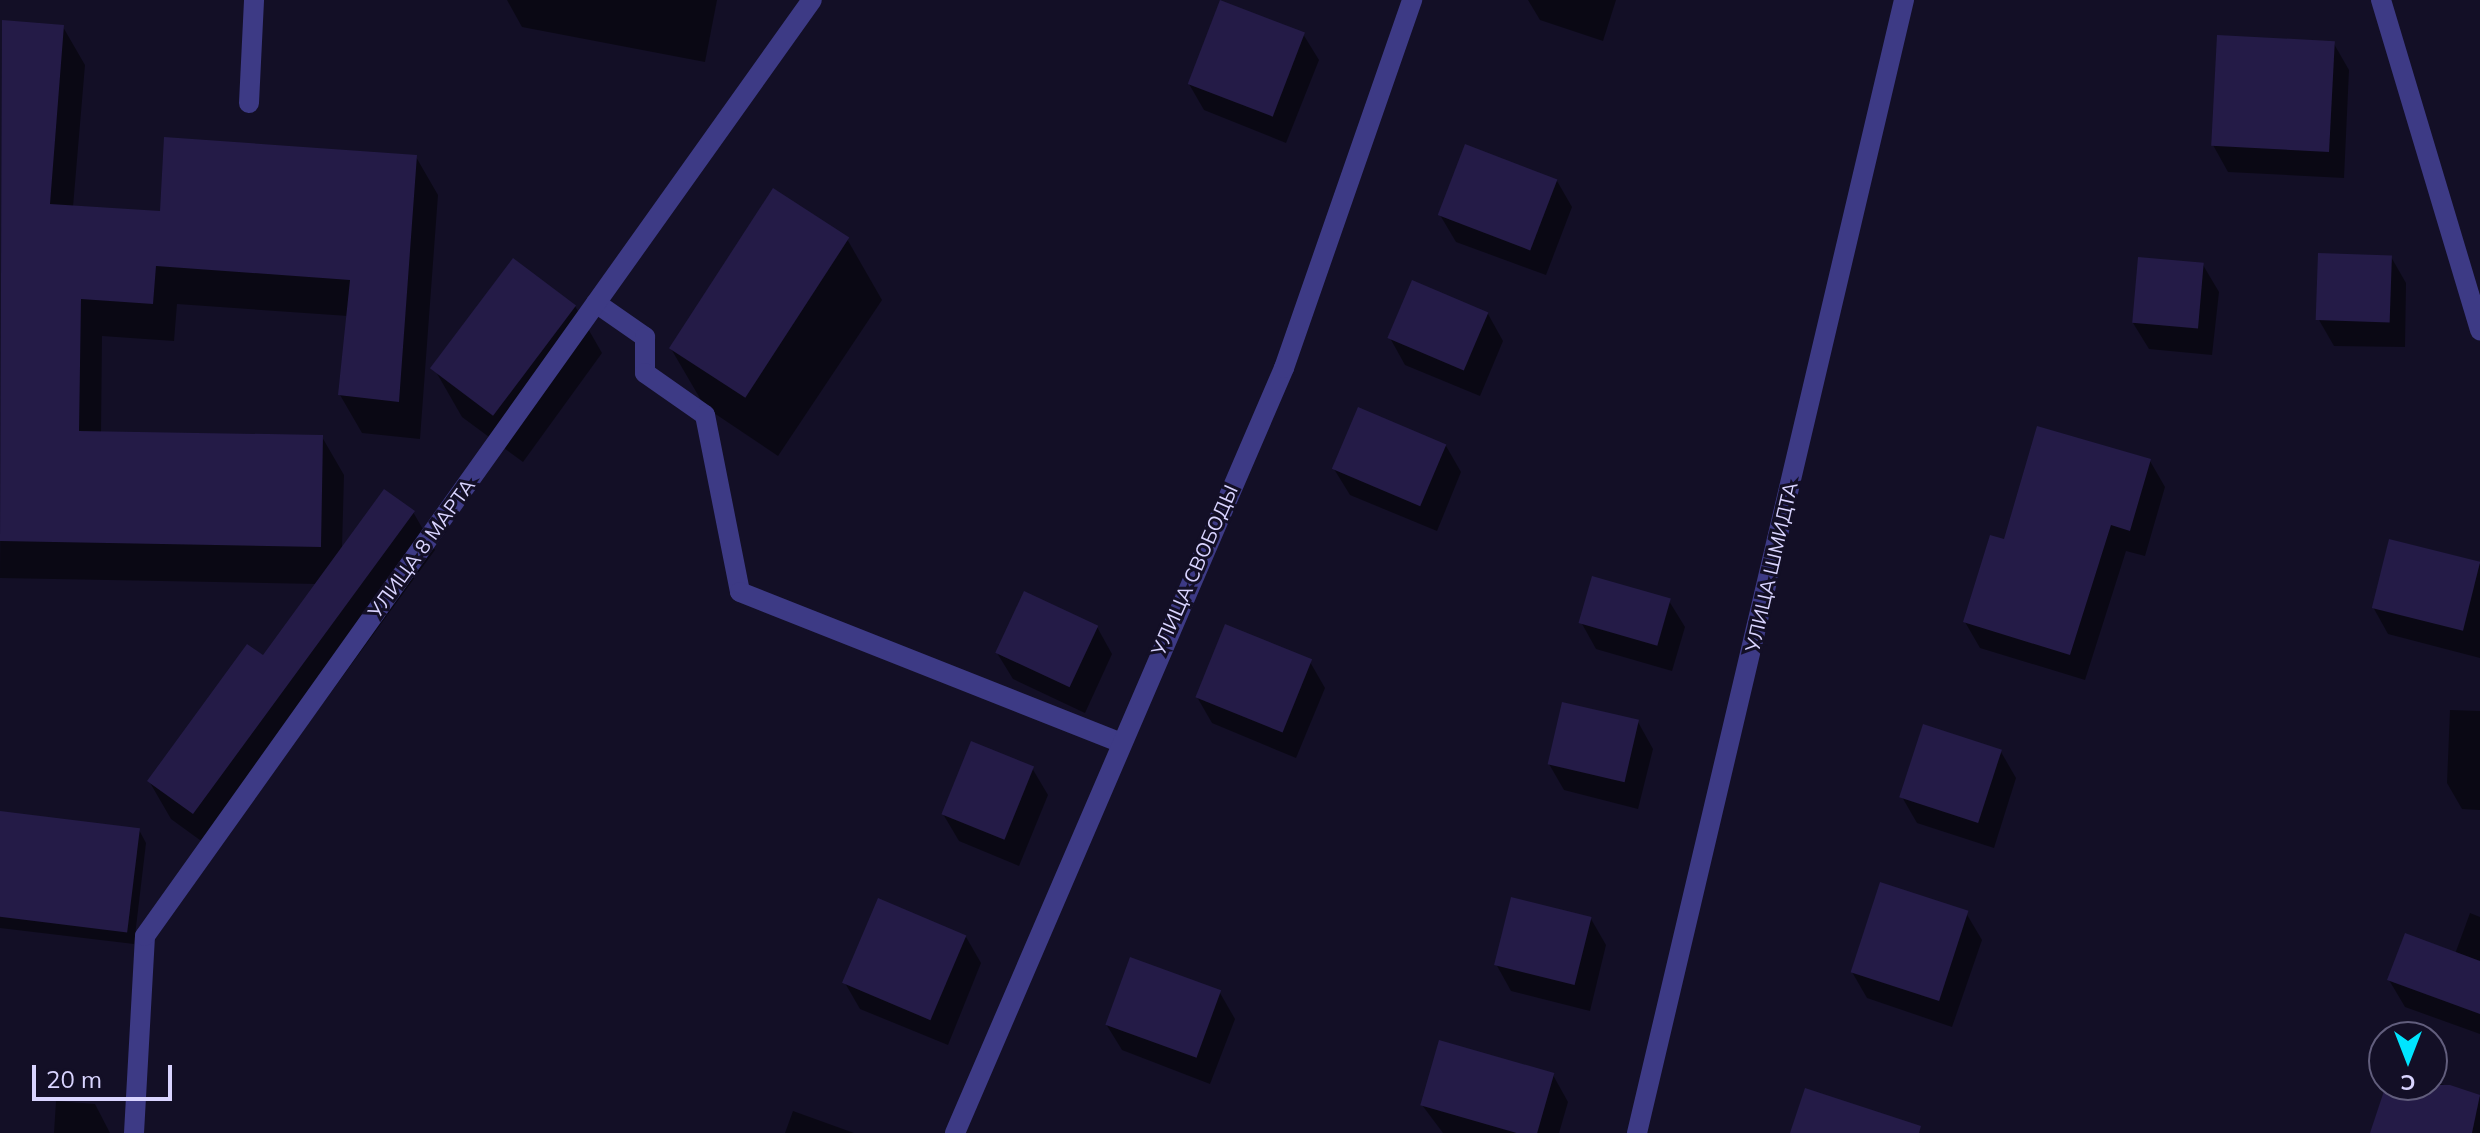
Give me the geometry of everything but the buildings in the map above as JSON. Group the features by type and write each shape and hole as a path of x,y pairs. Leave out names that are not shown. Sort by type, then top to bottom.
{"street":[{"path":"249,103 254,0"},
{"name":"УЛИЦА 8 МАРТА","path":"134,1133 145,936 812,0"},
{"name":"УЛИЦА СВОБОДЫ","path":"955,1133 1118,742 1284,368 1412,0"},
{"name":"УЛИЦА ШМИДТА","path":"1637,1133 1904,0"},
{"path":"2381,0 2480,330"},
{"path":"596,303 645,337 645,373 705,415 740,592 1118,742"}]}
